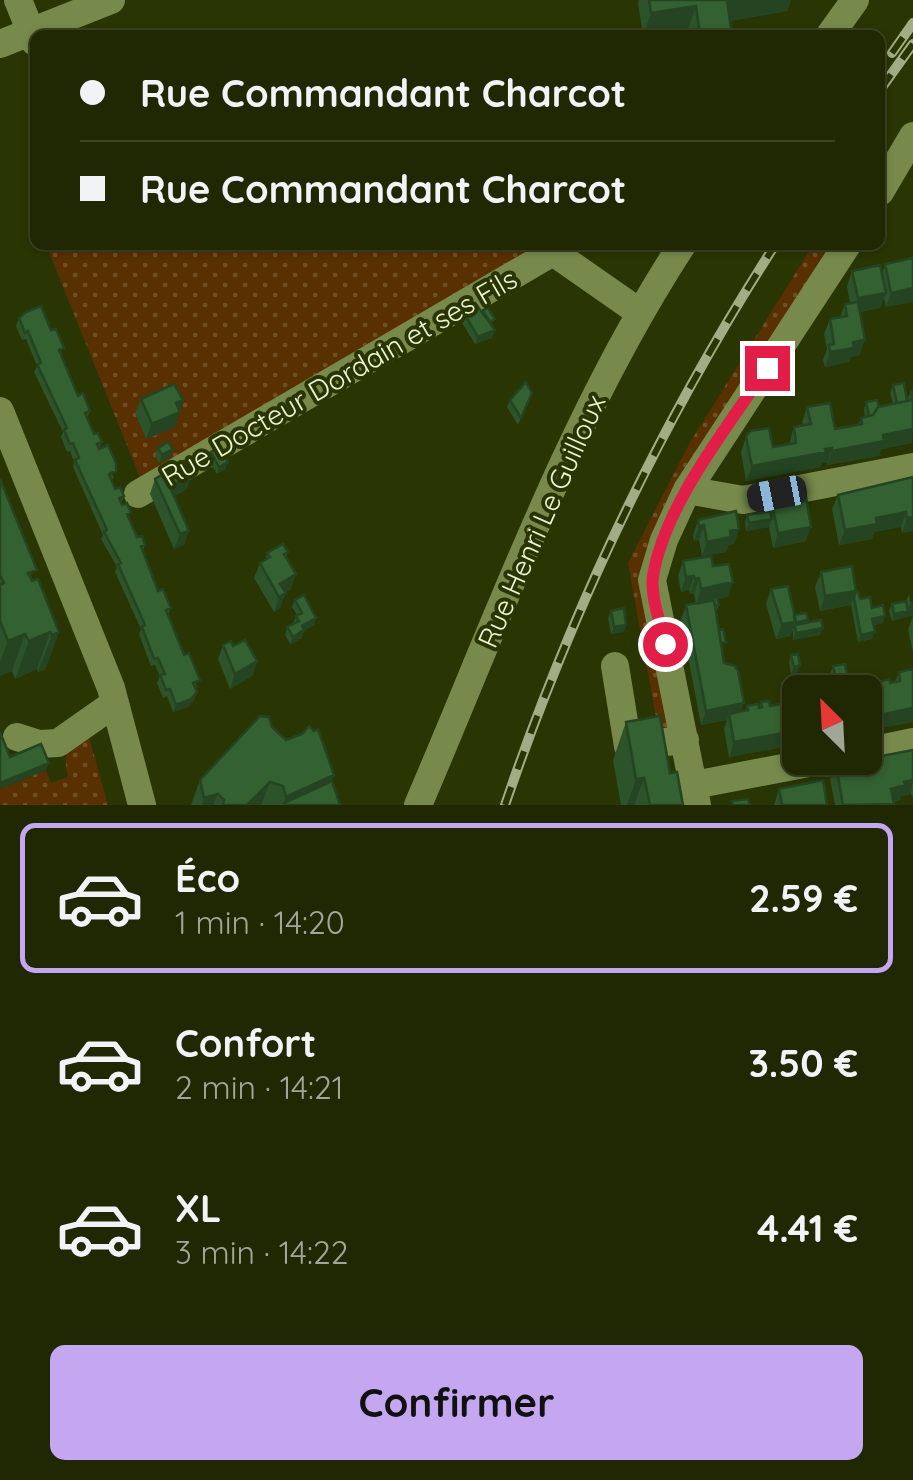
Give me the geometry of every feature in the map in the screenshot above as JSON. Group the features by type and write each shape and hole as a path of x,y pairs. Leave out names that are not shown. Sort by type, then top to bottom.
{"street":[{"path":"18,0 30,30"},
{"path":"46,30 111,0"},
{"path":"833,30 854,0"},
{"path":"0,44 30,37"},
{"path":"885,184 913,136"},
{"name":"Rue Henri Le Guilloux","path":"418,805 588,410 638,312 679,250"},
{"path":"782,772 696,795 652,580 664,540 687,490 843,250"},
{"name":"Rue Docteur Dordain et ses Fils","path":"138,494 553,252 638,312"},
{"path":"0,411 115,703 142,805"},
{"path":"687,490 743,500 913,467"},
{"path":"614,666 628,746 686,740"},
{"path":"16,736 39,744 58,743 115,703"},
{"path":"882,748 913,742"}],"shaded area":[{"path":"48,250 537,250 141,480"},
{"path":"810,250 830,250 647,550 671,737 660,739 628,563 689,444"},
{"path":"87,730 108,805 0,805 0,789 46,770 51,783 68,777 68,750"}],"building":[{"path":"649,0 736,0 727,1 731,30 699,30 696,6 651,13"},
{"path":"913,258 913,288 891,293 885,264"},
{"path":"880,265 886,293 858,298 852,271"},
{"path":"858,302 865,340 853,342 854,348 830,352 829,345 834,344 830,319 847,316 845,304"},
{"path":"475,303 495,330 478,337 462,310"},
{"path":"41,306 64,348 59,350 78,396 83,393 90,411 85,413 102,442 97,444 99,449 108,445 116,463 116,471 109,474 115,489 120,487 124,496 119,498 122,505 127,503 131,513 127,514 137,537 142,536 145,545 141,546 158,591 163,589 171,608 166,610 184,655 189,653 200,680 193,683 197,692 191,699 176,705 170,689 166,690 160,675 165,674 158,658 154,659 142,627 145,625 118,564 121,563 104,532 107,530 75,460 79,458 37,364 41,363 28,331 25,333 19,318"},
{"path":"488,308 495,319 490,322 483,311"},
{"path":"526,382 532,393 521,418 510,400"},
{"path":"904,383 907,401 897,403 893,385"},
{"path":"174,384 183,400 176,403 180,412 152,424 141,399"},
{"path":"913,391 913,429 883,435 884,441 825,449 826,452 752,466 746,437 750,431 769,428 773,447 796,443 794,427 811,424 807,407 830,403 835,429 862,424 861,418 873,415 878,407 912,400"},
{"path":"877,400 879,406 869,416 866,402"},
{"path":"168,442 173,449 162,455 158,448"},
{"path":"219,447 228,462 219,467 211,452"},
{"path":"184,461 192,474 170,487 189,531 180,534 155,479"},
{"path":"913,477 913,517 907,518 906,512 876,518 877,524 845,530 838,495"},
{"path":"0,479 37,570 28,573 32,581 38,579 59,632 29,641 25,634 8,641 0,621 0,585 4,583 0,575"},
{"path":"806,497 811,527 778,533 772,504"},
{"path":"736,511 739,529 730,531 731,537 707,542 704,525 699,526 698,520"},
{"path":"770,511 772,519 749,523 747,515"},
{"path":"283,544 288,552 284,554 296,574 280,584 286,593 279,597 260,563 270,557 267,553"},
{"path":"711,556 713,566 729,564 733,582 701,589 699,578 686,577 683,561"},
{"path":"852,566 856,591 825,596 821,572"},
{"path":"788,586 796,622 782,624 771,589"},
{"path":"856,591 860,599 870,597 872,608 883,605 885,616 872,619 875,632 861,635"},
{"path":"304,595 316,618 293,637 287,627 299,621 296,616 302,613 295,600"},
{"path":"714,600 724,663 738,671 744,703 706,711 686,605"},
{"path":"906,601 908,611 894,614 892,604"},
{"path":"624,608 626,625 614,627 611,611"},
{"path":"806,613 808,620 795,623 794,615"},
{"path":"821,620 823,628 796,633 795,625"},
{"path":"245,640 257,661 235,674 223,645 231,641 233,646"},
{"path":"798,654 800,665 794,667 791,655"},
{"path":"845,664 847,675 835,675 833,666"},
{"path":"913,669 913,708 882,714 882,681 900,681 899,672"},
{"path":"769,701 770,706 782,704 782,733 734,742 729,714 748,710 747,706 762,707 761,702"},
{"path":"260,716 269,717 272,727 286,740 302,734 309,726 314,731 318,729 334,775 286,797 283,786 270,782 247,805 223,805 218,794 204,798 200,780"},
{"path":"660,716 670,773 677,772 683,805 650,805 644,778 636,779 626,722"},
{"path":"0,732 10,757 41,744 49,763 0,783"},
{"path":"913,750 913,780 891,789 894,804 843,805 838,775 882,775 882,756"},
{"path":"823,780 827,805 782,805 779,789"},
{"path":"332,781 340,805 284,803"},
{"path":"748,799 750,805 733,805 732,801"}],"railway":[{"path":"892,53 913,23"},
{"path":"885,83 913,44"},
{"path":"505,805 560,659 623,517 695,378 772,250"}],"route":[{"path":"665,644 652,580 664,540 687,490 767,368"}]}
